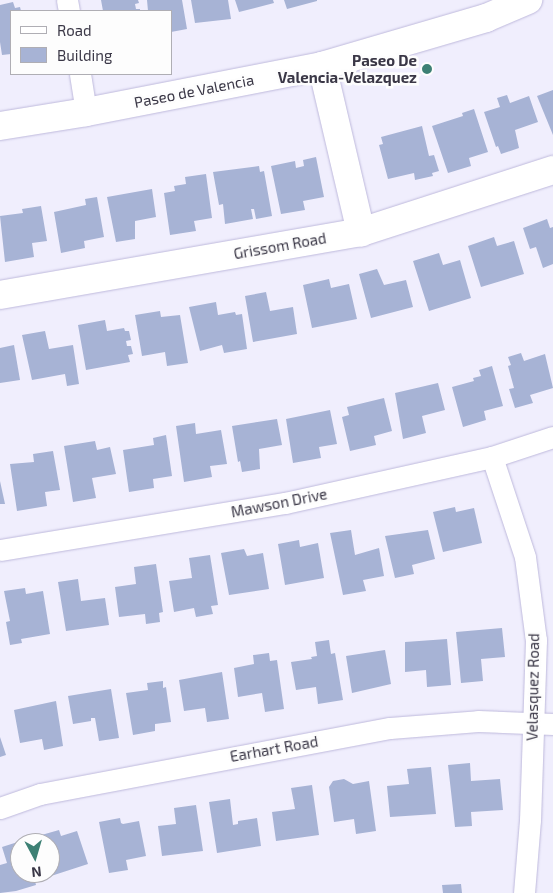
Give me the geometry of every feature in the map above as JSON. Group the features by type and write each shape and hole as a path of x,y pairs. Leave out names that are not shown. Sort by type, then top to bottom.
{"street":[{"name":"Paseo de Valencia","path":"0,126 86,112 322,66 486,18 528,0"},
{"path":"322,66 361,232"},
{"path":"80,75 86,112"},
{"name":"Grissom Road","path":"0,295 361,232 553,170"},
{"name":"Mawson Drive","path":"0,550 285,503 492,457 553,437"},
{"name":"Velasquez Road","path":"492,457 524,557 536,640 543,723 530,820 524,893"},
{"name":"Earhart Road","path":"0,808 50,792 390,728 478,721 543,723"}],"building":[{"path":"101,0 138,0 139,3 135,4 136,9 140,9 140,10 103,10"},
{"path":"147,0 182,0 187,29 172,32 172,10 148,10"},
{"path":"191,0 228,0 231,19 195,23"},
{"path":"235,0 273,0 274,3 239,12"},
{"path":"284,0 317,0 317,1 287,9"},
{"path":"13,2 15,8 20,7 21,10 10,10 10,54 2,55 0,5"},
{"path":"553,90 553,135 537,96"},
{"path":"507,95 510,103 529,96 538,122 515,130 519,148 501,154 498,146 496,147 484,112 500,107 497,98"},
{"path":"474,109 488,152 469,158 471,166 448,173 432,126 463,116 462,113"},
{"path":"422,126 429,156 434,155 439,171 432,173 433,176 415,180 414,173 388,179 379,145 383,144 381,137"},
{"path":"316,157 324,197 303,201 305,210 281,214 271,166 295,161 296,168 304,166 303,160"},
{"path":"259,166 260,172 264,171 272,216 256,219 254,209 251,209 253,219 225,224 223,204 219,205 213,172"},
{"path":"206,174 212,218 194,221 196,231 170,235 164,193 175,191 174,186 186,184 185,177"},
{"path":"152,189 156,217 135,221 135,239 116,242 107,197"},
{"path":"97,197 104,237 84,241 85,248 61,253 54,212 86,205 85,199"},
{"path":"41,206 47,241 32,243 34,257 5,262 0,216 23,213 22,209"},
{"path":"547,219 550,228 553,227 553,264 543,268 536,247 530,249 523,228"},
{"path":"494,237 497,246 514,241 524,274 481,287 468,246"},
{"path":"439,253 443,265 460,260 471,298 429,311 413,261"},
{"path":"377,269 384,285 406,280 413,307 371,318 359,274"},
{"path":"329,279 331,288 349,284 357,319 312,328 303,285"},
{"path":"266,292 270,311 293,307 297,334 253,342 245,296"},
{"path":"216,302 218,315 235,312 236,315 242,314 247,349 224,353 222,345 200,351 189,307"},
{"path":"160,311 161,317 180,315 188,363 167,366 165,352 142,356 135,315"},
{"path":"105,320 107,331 124,328 125,331 129,331 131,340 126,341 127,346 131,346 133,354 128,355 130,362 86,370 78,325"},
{"path":"45,331 49,349 73,345 79,384 67,386 65,374 32,380 22,335"},
{"path":"14,345 20,380 0,383 0,348"},
{"path":"521,353 524,361 545,354 553,388 530,395 533,403 515,408 509,389 514,388 508,366 511,365 508,357"},
{"path":"492,366 503,406 484,411 486,420 463,427 452,387 474,381 473,378 481,376 479,370"},
{"path":"438,383 445,410 422,416 426,433 403,439 395,393"},
{"path":"384,398 392,431 374,436 376,445 350,451 342,417 349,415 347,407"},
{"path":"330,410 337,444 319,447 321,458 293,463 286,419"},
{"path":"277,419 282,445 259,449 260,469 242,472 240,461 238,462 232,426"},
{"path":"195,423 196,434 221,430 227,464 210,466 212,477 184,482 176,426"},
{"path":"166,435 172,476 153,479 154,488 129,492 123,450 154,445 153,438"},
{"path":"95,441 97,450 110,447 116,474 92,478 96,498 73,502 64,446"},
{"path":"53,451 60,490 45,492 47,506 17,511 10,464 34,462 33,454"},
{"path":"0,481 5,504 0,504"},
{"path":"455,507 456,512 474,508 482,543 443,552 433,512"},
{"path":"351,530 355,555 379,548 384,576 363,580 366,591 343,595 330,533"},
{"path":"428,530 435,559 412,565 414,574 395,578 385,536"},
{"path":"299,540 300,547 318,543 324,578 285,585 278,544"},
{"path":"244,549 247,556 263,553 269,589 229,595 221,553"},
{"path":"210,555 218,605 211,606 213,614 196,617 194,608 174,612 169,581 192,578 189,558"},
{"path":"156,564 163,612 159,613 160,622 146,624 145,614 119,617 115,587 136,584 134,567"},
{"path":"78,579 81,601 105,598 109,625 66,631 58,582"},
{"path":"25,588 26,594 43,591 50,634 21,639 22,643 10,645 6,622 10,621 4,591"},
{"path":"502,628 505,657 481,659 483,681 461,683 456,632"},
{"path":"447,639 451,685 427,687 426,670 405,672 405,642"},
{"path":"329,640 331,654 335,653 343,700 318,704 316,687 296,690 291,662 312,659 311,657 317,656 315,642"},
{"path":"385,650 391,684 352,693 346,656"},
{"path":"269,653 270,661 277,660 284,709 265,712 262,693 238,697 234,668 254,664 253,655"},
{"path":"222,672 229,719 207,722 205,708 184,711 179,680"},
{"path":"163,681 163,688 166,687 171,722 155,724 155,731 133,735 126,693 148,690 147,683"},
{"path":"111,689 119,738 99,741 95,718 91,718 91,721 73,724 68,696"},
{"path":"56,701 63,746 44,750 42,739 20,743 14,710"},
{"path":"0,737 6,755 0,757"},
{"path":"470,763 471,781 500,779 503,810 471,812 472,826 455,827 448,765"},
{"path":"431,767 436,814 390,817 387,786 409,784 407,769"},
{"path":"344,779 353,784 369,781 376,831 356,834 354,819 334,822 329,787 333,781"},
{"path":"312,785 319,835 276,841 272,812 295,809 291,788"},
{"path":"230,799 233,825 238,824 238,821 257,818 261,846 217,853 209,802"},
{"path":"196,805 203,851 162,856 158,826 176,824 174,808"},
{"path":"120,818 123,824 139,821 146,856 126,860 128,870 109,873 99,822"},
{"path":"59,830 60,833 48,833"},
{"path":"77,831 88,864 60,873 60,833 61,836"},
{"path":"10,844 10,883 36,883 36,885 16,891 0,893 0,865 7,863 2,847"},
{"path":"461,884 462,893 443,893 442,885"}],"place":[{"name":"Paseo De Valencia-Velazquez","path":"427,69"}]}
